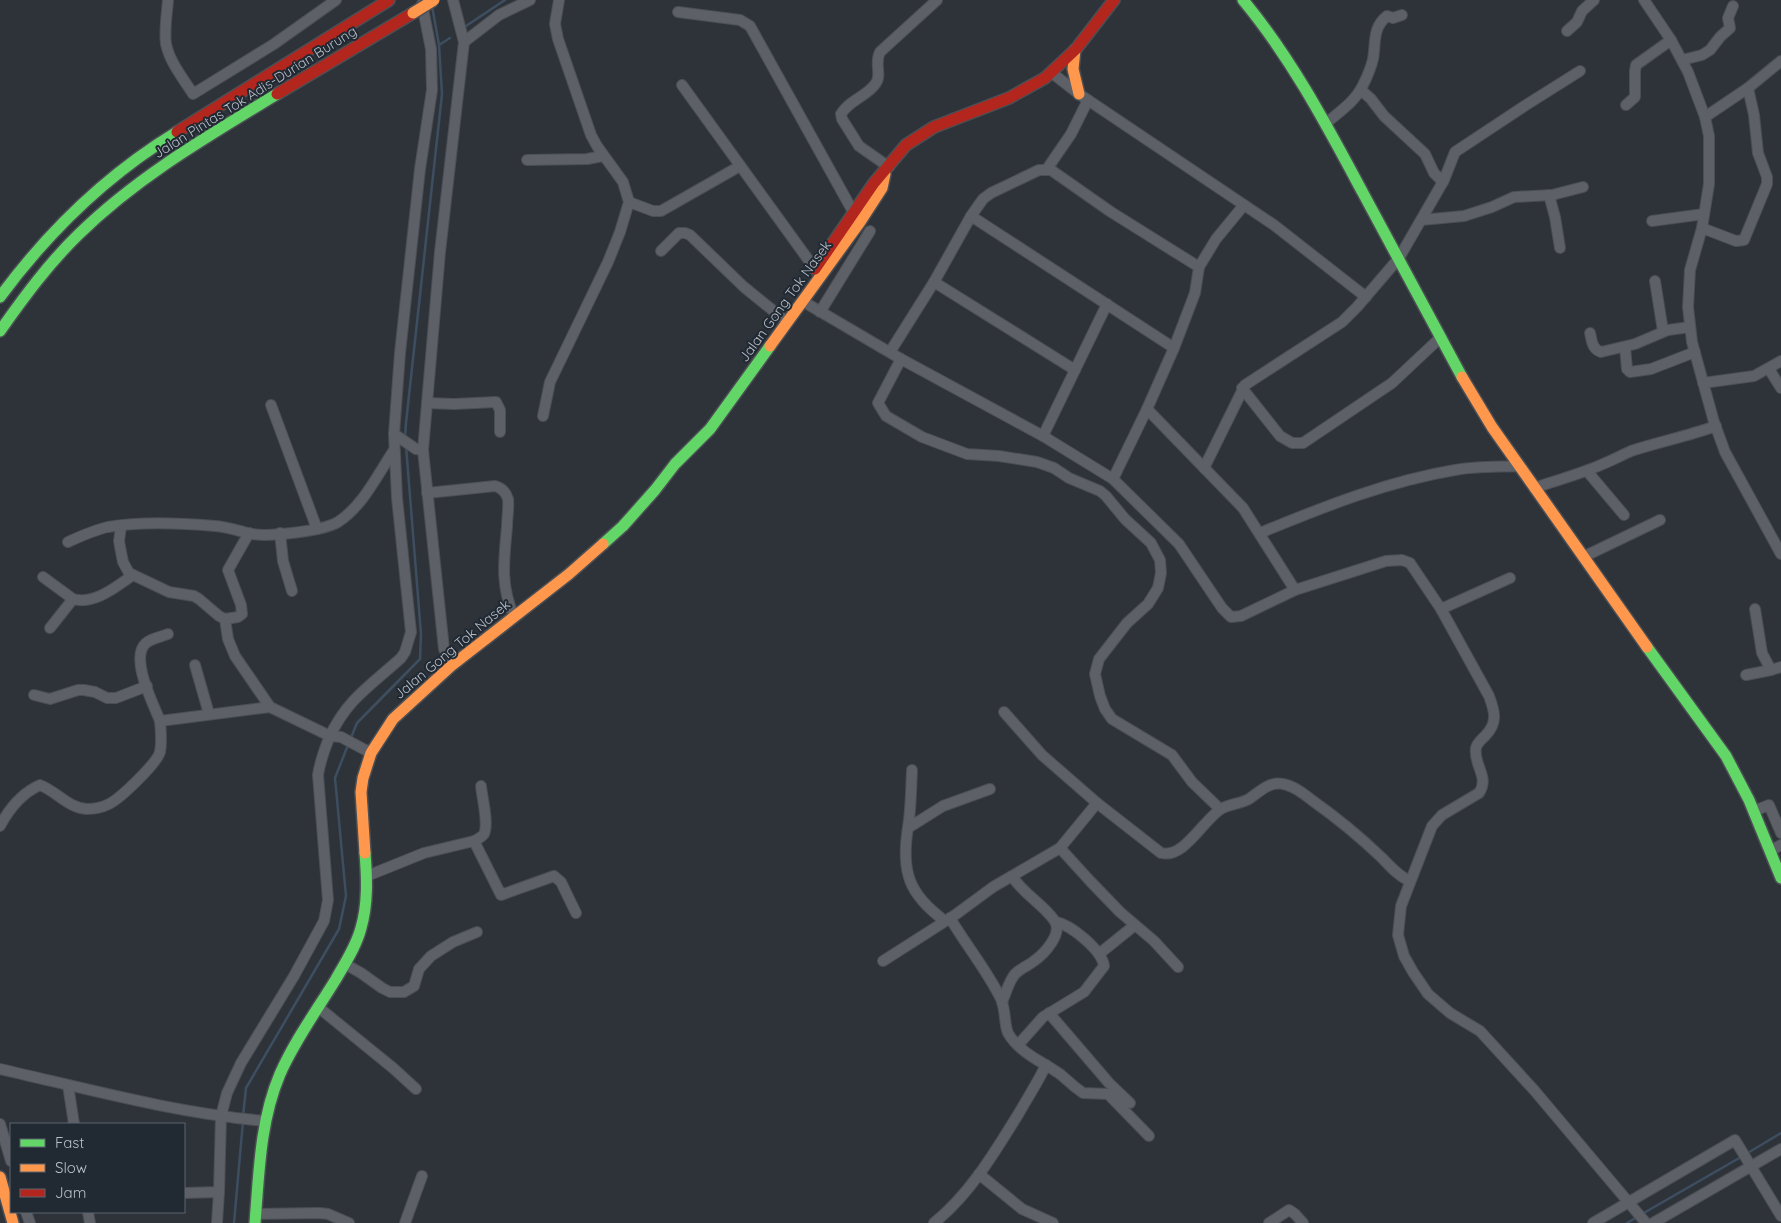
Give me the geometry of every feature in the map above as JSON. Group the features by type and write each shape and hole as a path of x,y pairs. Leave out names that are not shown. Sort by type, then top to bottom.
{"main road":[{"name":"Jalan Pintas Tok Adis-Durian Burung","path":"0,297 66,218 109,181 162,141 389,0"},
{"name":"Jalan Pintas Tok Adis-Durian Burung","path":"0,331 28,291 80,234 123,196 174,157 229,122 434,0"},
{"name":"Jalan Gong Tok Nasek","path":"699,438 705,424 788,307 816,269 882,188 887,170 904,148 918,136 1008,98 1036,84 1052,73 1074,50 1114,0"},
{"path":"1243,0 1279,45 1325,124 1478,405 1534,488 1726,756 1754,811 1781,878"},
{"path":"1074,50 1073,69 1084,97"},
{"name":"Jalan Gong Tok Nasek","path":"255,1219 265,1121 270,1100 281,1072 345,964 364,917 367,876 361,792 363,778 371,753 393,720 451,666 569,574 623,526 699,438 710,429 739,391 804,302 857,218"},
{"path":"788,307 804,302 803,287"},
{"path":"0,1176 10,1212"}],"street":[{"path":"168,0 166,38 168,51 172,62 193,94 274,44 336,0"},
{"path":"217,1223 227,1093 241,1063 294,976 324,921 326,913 328,900 318,775 320,762 336,737 337,722 362,691 401,658 405,652 411,632 394,450 397,437 400,352 420,169 432,90 431,49 421,0"},
{"path":"451,666 444,649 427,492 420,450 427,403 440,252 464,42 453,0"},
{"path":"464,42 499,15 530,0"},
{"path":"543,416 550,382 608,262 629,202 623,182 603,156 592,135 561,52 555,24 559,0"},
{"path":"887,170 859,146 842,119 841,114 848,105 876,84 878,75 877,63 880,52 938,0"},
{"path":"1566,31 1577,22 1581,4 1594,0"},
{"path":"1644,0 1682,60 1705,117 1709,136 1709,184 1702,228 1690,270 1688,307 1695,352 1725,452 1781,554"},
{"path":"1682,60 1702,55 1714,47 1720,36 1730,28 1728,18 1733,6"},
{"path":"678,12 740,20 750,26 857,218"},
{"path":"1325,124 1350,103 1361,90 1371,68 1378,25 1387,16 1395,18 1402,16"},
{"path":"1626,105 1635,97 1636,65 1671,40"},
{"path":"1705,117 1780,64"},
{"path":"1204,468 1242,388 1342,322 1399,258 1443,182 1452,156 1459,148 1580,71"},
{"path":"1052,73 1084,97 1274,225 1366,297"},
{"path":"682,85 816,269"},
{"path":"1702,228 1736,241 1744,240 1767,184 1767,177 1758,153 1754,115 1748,88"},
{"path":"1361,90 1371,99 1384,116 1425,154 1434,173 1443,182"},
{"path":"1047,169 1071,134 1084,97"},
{"path":"527,160 587,159 603,156"},
{"path":"629,202 653,211 661,211 740,166"},
{"path":"890,352 934,282 971,216 984,199 991,193 1039,170 1051,170 1111,212 1199,267"},
{"path":"1421,220 1464,216 1521,195 1549,195 1583,187"},
{"path":"1549,195 1560,248"},
{"path":"1113,479 1147,410 1174,348 1195,293 1199,267 1216,239 1244,205"},
{"path":"1652,221 1704,214"},
{"path":"971,216 1174,348"},
{"path":"820,312 870,231"},
{"path":"661,251 679,233 690,235 744,286 781,317"},
{"path":"934,282 1075,370"},
{"path":"1655,282 1664,331"},
{"path":"804,302 890,352 1043,436 1113,479 1179,544 1222,608 1231,617 1241,616 1295,590 1386,561 1406,560 1413,566 1441,609 1489,696 1494,721 1493,727 1476,746 1476,757 1483,778 1482,788 1479,793 1436,821 1410,881 1401,906 1398,935 1404,956 1428,994 1450,1013 1480,1032 1534,1090 1646,1223"},
{"path":"1043,436 1107,304"},
{"path":"1590,332 1592,344 1599,351 1640,342 1664,331 1690,327"},
{"path":"1242,388 1280,436 1292,443 1303,443 1392,384 1441,337"},
{"path":"1625,346 1627,369 1630,372 1651,369 1695,352"},
{"path":"901,358 878,403 886,416 914,434 967,454 1022,458 1054,468 1072,480 1104,493 1125,519 1154,547 1159,555 1161,565 1158,588 1148,604 1126,622 1099,659 1095,674 1100,696 1105,709 1112,719 1172,755 1192,782 1220,810"},
{"path":"1703,383 1754,376 1781,361"},
{"path":"1769,369 1781,388"},
{"path":"427,403 496,402 500,410 500,432"},
{"path":"271,405 317,529"},
{"path":"1147,410 1243,508 1295,590"},
{"path":"1534,488 1587,471 1631,452 1668,439 1716,426"},
{"path":"397,437 420,450"},
{"path":"68,542 97,530 121,526 158,524 212,525 249,533 264,534 317,529 329,526 353,509 372,485 394,450"},
{"path":"1260,533 1374,490 1428,476 1456,469 1520,466"},
{"path":"1587,471 1624,515"},
{"path":"427,492 495,486 501,488 506,493 508,505 504,558 505,590 514,616"},
{"path":"1583,557 1660,520"},
{"path":"121,526 119,541 123,562 126,569 133,576 169,592 194,596 225,619 238,617 242,614 228,570 249,533"},
{"path":"280,533 282,562 292,591"},
{"path":"42,577 62,589 73,599 86,600 116,588 133,576"},
{"path":"1441,609 1510,578"},
{"path":"50,628 73,599"},
{"path":"1746,675 1776,668 1762,653 1754,609"},
{"path":"225,619 228,639 235,656 270,707"},
{"path":"0,826 9,810 31,789 40,785 60,798 87,809 108,804 118,799 158,757 160,752 160,721 141,671 141,658 143,646 151,640 168,634"},
{"path":"195,665 208,714"},
{"path":"34,695 50,699 78,690 84,690 95,692 107,698 116,698 147,686"},
{"path":"160,721 270,707 371,753"},
{"path":"1004,712 1042,755 1097,803 1161,853 1177,851 1220,810 1245,801 1276,783 1292,786 1352,830 1400,875 1410,881"},
{"path":"912,770 904,857 914,890 928,907 947,920 1002,1002 1006,1013 1007,1030 1019,1044 1083,1093 1108,1094 1149,1136"},
{"path":"367,876 424,853 474,841 484,833 486,825 481,786"},
{"path":"908,828 943,806 990,789"},
{"path":"884,961 994,887 1060,848 1097,803"},
{"path":"1754,811 1768,805 1781,833"},
{"path":"474,841 501,895 554,876 561,882 576,913"},
{"path":"1770,851 1781,845"},
{"path":"1060,848 1091,882 1154,941 1178,967"},
{"path":"1002,1002 1014,975 1042,955 1054,938 1057,929 1056,922 1044,908 1019,886 1012,876"},
{"path":"1019,1044 1039,1021 1049,1013 1080,996 1090,986 1104,966 1099,954 1066,925 1056,922"},
{"path":"1099,954 1135,925"},
{"path":"345,964 390,992 404,992 412,988 419,969 431,956 452,942 477,932"},
{"path":"318,1008 393,1068 416,1090"},
{"path":"1049,1013 1109,1083 1130,1103"},
{"path":"934,1223 961,1198 979,1174 1004,1138 1046,1066"},
{"path":"0,1069 118,1096 225,1117 265,1121"},
{"path":"68,1084 74,1123"},
{"path":"0,1124 10,1159"},
{"path":"1593,1223 1735,1140 1781,1216"},
{"path":"1653,1223 1781,1149"},
{"path":"979,1174 1022,1209 1053,1223"},
{"path":"405,1223 422,1176"},
{"path":"185,1193 220,1192"},
{"path":"1269,1223 1289,1210 1303,1223"},
{"path":"255,1219 319,1213 328,1214 349,1223"}],"waterway":[{"path":"463,28 505,0"},
{"path":"405,438 442,94 439,45 432,6"},
{"path":"439,45 450,38"},
{"path":"350,740 357,723 420,659 421,634 406,446"},
{"path":"243,1116 246,1088 339,929 346,896 335,778 348,745"},
{"path":"234,1223 243,1121"},
{"path":"1746,1154 1781,1133"},
{"path":"1642,1214 1741,1157"},
{"path":"1627,1223 1637,1217"}],"traffic: fast":[{"path":"1243,0 1261,22 1308,94 1462,377"},
{"path":"0,331 47,268 101,213 174,158 277,94"},
{"path":"0,297 38,250 81,206 127,166 177,132"},
{"path":"603,544 623,526 675,464 710,429 770,346"},
{"path":"1647,647 1726,756 1749,800 1781,878"},
{"path":"255,1223 264,1129 273,1092 292,1049 336,979 359,935 366,900 365,853"}],"traffic: slow":[{"path":"413,13 434,0"},
{"path":"1075,50 1073,69 1079,94"},
{"path":"770,346 860,222 882,188 885,174"},
{"path":"1462,377 1492,427 1647,647"},
{"path":"365,853 361,792 363,778 371,753 393,719 451,666 569,574 603,544"},
{"path":"0,1177 10,1212"},
{"path":"10,1213 13,1223"}],"traffic: jam":[{"path":"177,132 389,0"},
{"path":"815,269 874,183 906,145 934,127 1009,98 1045,78 1076,49 1114,0"},
{"path":"277,94 413,13"}]}
